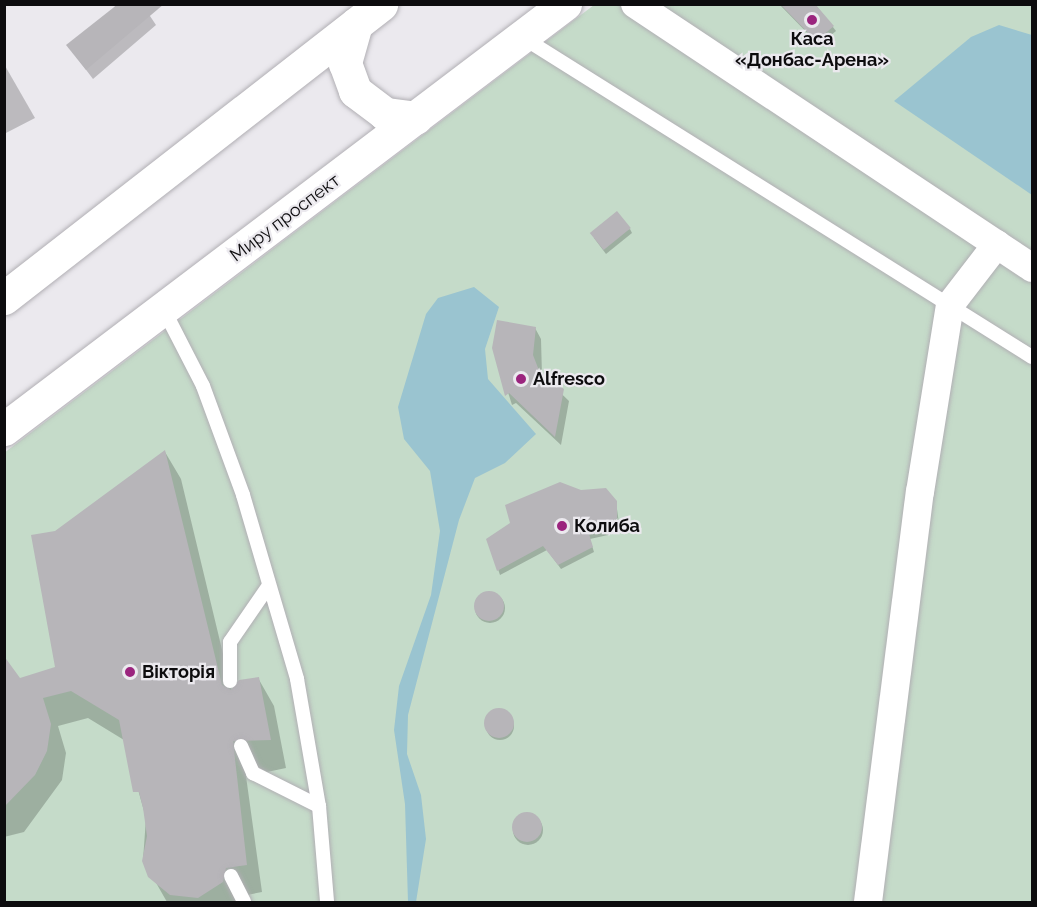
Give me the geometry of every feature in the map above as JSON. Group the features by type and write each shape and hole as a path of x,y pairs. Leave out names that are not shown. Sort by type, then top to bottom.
{"main road":[{"name":"Миру проспект","path":"4,429 565,4"},
{"path":"368,14 345,63 355,91 385,114 416,118"},
{"path":"4,298 368,14"}],"street":[{"path":"635,4 1032,268"},
{"path":"868,903 920,492 950,306 997,244"}],"lane":[{"path":"522,37 1032,357"},
{"path":"164,310 203,386 243,495 268,587 297,679 319,806 327,903"},
{"path":"230,681 230,642 268,587"},
{"path":"241,746 253,773 319,806"},
{"path":"231,876 244,903"}],"green space":[{"path":"594,5 1032,5 1032,902 5,902 4,453"}],"water":[{"path":"999,25 1032,35 1032,195 894,101 971,37"},
{"path":"474,287 499,307 485,349 488,379 536,434 505,463 475,478 459,520 408,715 407,754 421,795 426,839 416,902 408,902 405,804 394,730 399,686 431,595 440,531 430,471 404,439 398,407 426,314 438,298"}],"building":[{"path":"118,4 164,4 86,70 66,45"},
{"name":"Каса «Донбас-Арена»","path":"780,4 815,4 834,26 816,41"},
{"path":"617,211 631,228 604,250 590,233"},
{"name":"Alfresco","path":"497,320 536,327 533,355 540,373 564,389 555,437 509,393 505,396 492,348"},
{"name":"Вікторія","path":"165,450 222,685 231,690 239,680 259,677 271,740 233,741 247,865 226,868 223,882 198,898 170,895 148,877 142,861 147,836 143,808 139,792 133,792 119,720 71,691 43,698 51,724 47,751 35,775 4,807 4,656 20,678 55,667 31,535 55,531"},
{"name":"Колиба","path":"560,482 581,490 606,488 617,501 617,518 605,531 589,534 593,547 558,565 543,546 497,571 486,539 510,523 505,505"},
{"path":"489,591 500,595 504,606 500,617 489,621 478,617 474,606 478,595"},
{"path":"499,708 510,712 514,723 510,734 499,738 488,734 484,723 488,712"},
{"path":"527,812 538,816 542,827 538,838 527,842 516,838 512,827 516,816"}],"place":[{"name":"Каса «Донбас-Арена»","path":"812,20"},
{"name":"Alfresco","path":"521,379"},
{"name":"Колиба","path":"562,526"},
{"name":"Вікторія","path":"130,672"}]}
